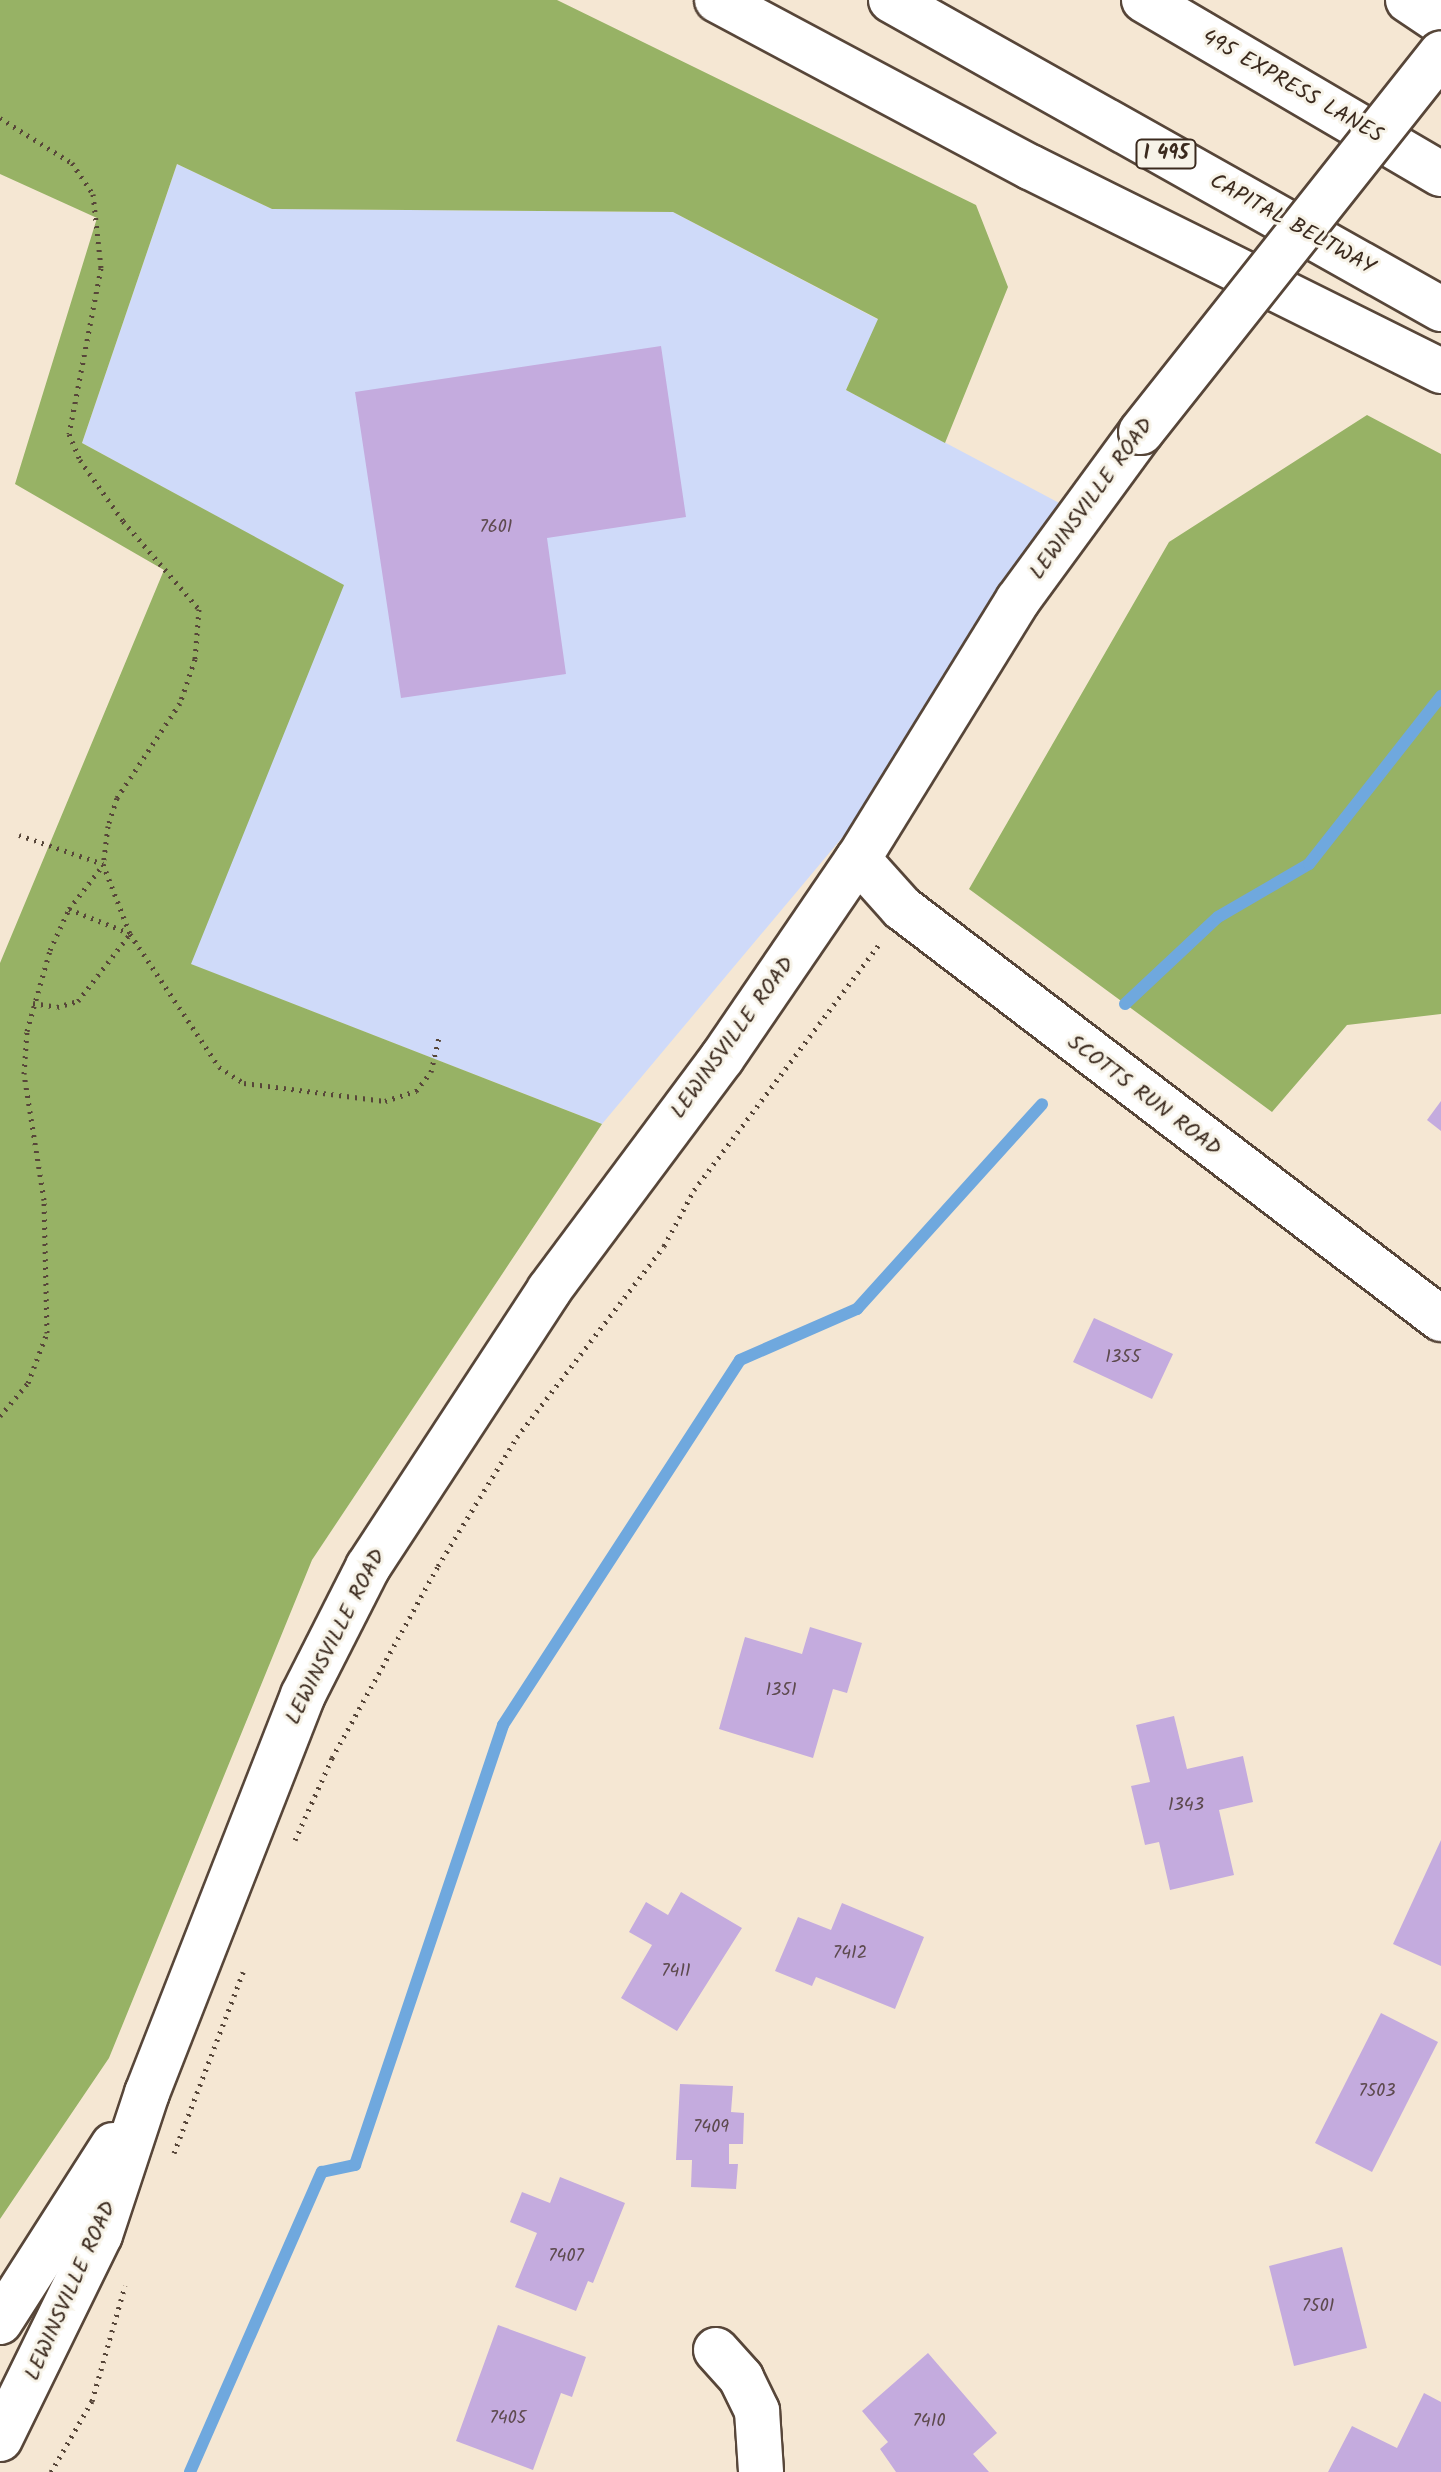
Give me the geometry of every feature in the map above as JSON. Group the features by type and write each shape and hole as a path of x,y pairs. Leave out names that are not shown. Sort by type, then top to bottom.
{"main road":[{"path":"717,0 1030,167 1441,371"},
{"name":"CAPITAL BELTWAY","path":"891,0 1441,309"},
{"name":"495 EXPRESS LANES","path":"1144,0 1441,174"},
{"path":"1408,0 1441,22"},
{"name":"LEWINSVILLE ROAD","path":"0,2439 100,2235 147,2093 303,1695 368,1567 549,1290 722,1058 858,859 1018,600 1141,432 1441,54"},
{"name":"SCOTTS RUN ROAD","path":"858,859 902,908 1441,1319"},
{"name":"LEWINSVILLE ROAD","path":"0,2322 147,2093"},
{"path":"716,2350 741,2378 757,2411 761,2472"}],"path":[{"path":"0,118 72,163 93,194 101,268 69,434 80,460 123,521 199,609 198,645 180,703 117,798 103,864 69,909 33,1003 24,1074 44,1200 47,1333 28,1383 0,1416"},
{"path":"19,835 103,864 130,934 148,967 185,1009 219,1067 244,1083 360,1101 385,1101 416,1091 431,1072 439,1037"},
{"path":"288,1853 332,1758 438,1566 517,1437 664,1246 694,1190 873,953 902,908"},
{"path":"69,909 130,934"},
{"path":"33,1003 57,1007 78,1001 130,934"},
{"path":"169,2164 245,1965"},
{"path":"51,2472 92,2401 128,2274"}],"shaded area":[{"path":"177,164 272,209 673,212 879,320 846,390 1063,505 934,728 602,1124 190,964 343,585 82,443"}],"green space":[{"path":"0,0 557,0 976,205 1008,287 945,443 846,390 878,319 673,212 272,209 177,164 82,443 344,585 191,964 602,1124 312,1560 109,2058 0,2219 0,963 164,570 15,484 97,218 0,174"},
{"path":"1367,415 1441,454 1441,1014 1347,1025 1272,1112 969,889 1169,542"}],"building":[{"path":"661,346 686,517 547,538 566,674 401,698 355,392"},
{"path":"1441,1101 1441,1131 1427,1120"},
{"path":"1094,1318 1173,1354 1152,1399 1073,1362"},
{"path":"810,1627 862,1643 847,1693 833,1689 813,1758 719,1729 745,1637 802,1654"},
{"path":"1174,1716 1187,1769 1243,1756 1253,1802 1219,1810 1234,1875 1170,1890 1159,1842 1145,1845 1131,1786 1150,1782 1136,1725"},
{"path":"1441,1840 1441,1966 1393,1944"},
{"path":"681,1892 742,1928 677,2031 621,1998 652,1945 629,1932 646,1902 668,1915"},
{"path":"842,1903 924,1937 895,2009 816,1977 812,1986 775,1971 798,1917 831,1930"},
{"path":"1381,2013 1438,2042 1372,2172 1315,2143"},
{"path":"680,2084 733,2086 731,2112 744,2113 743,2144 729,2144 729,2164 738,2164 736,2189 691,2187 692,2160 676,2160"},
{"path":"560,2177 625,2203 593,2283 588,2281 576,2311 515,2287 537,2233 510,2222 522,2192 550,2203"},
{"path":"1342,2247 1367,2348 1294,2366 1269,2266"},
{"path":"498,2325 586,2357 572,2397 561,2393 533,2470 456,2441"},
{"path":"928,2353 997,2433 973,2454 989,2472 896,2472 880,2449 888,2442 862,2411"},
{"path":"1424,2393 1441,2402 1441,2472 1328,2472 1352,2426 1397,2448"}],"waterway":[{"path":"1125,1004 1218,917 1309,864 1441,696"},
{"path":"190,2472 322,2172 355,2165 503,1725 740,1360 857,1309 1042,1104"}]}
